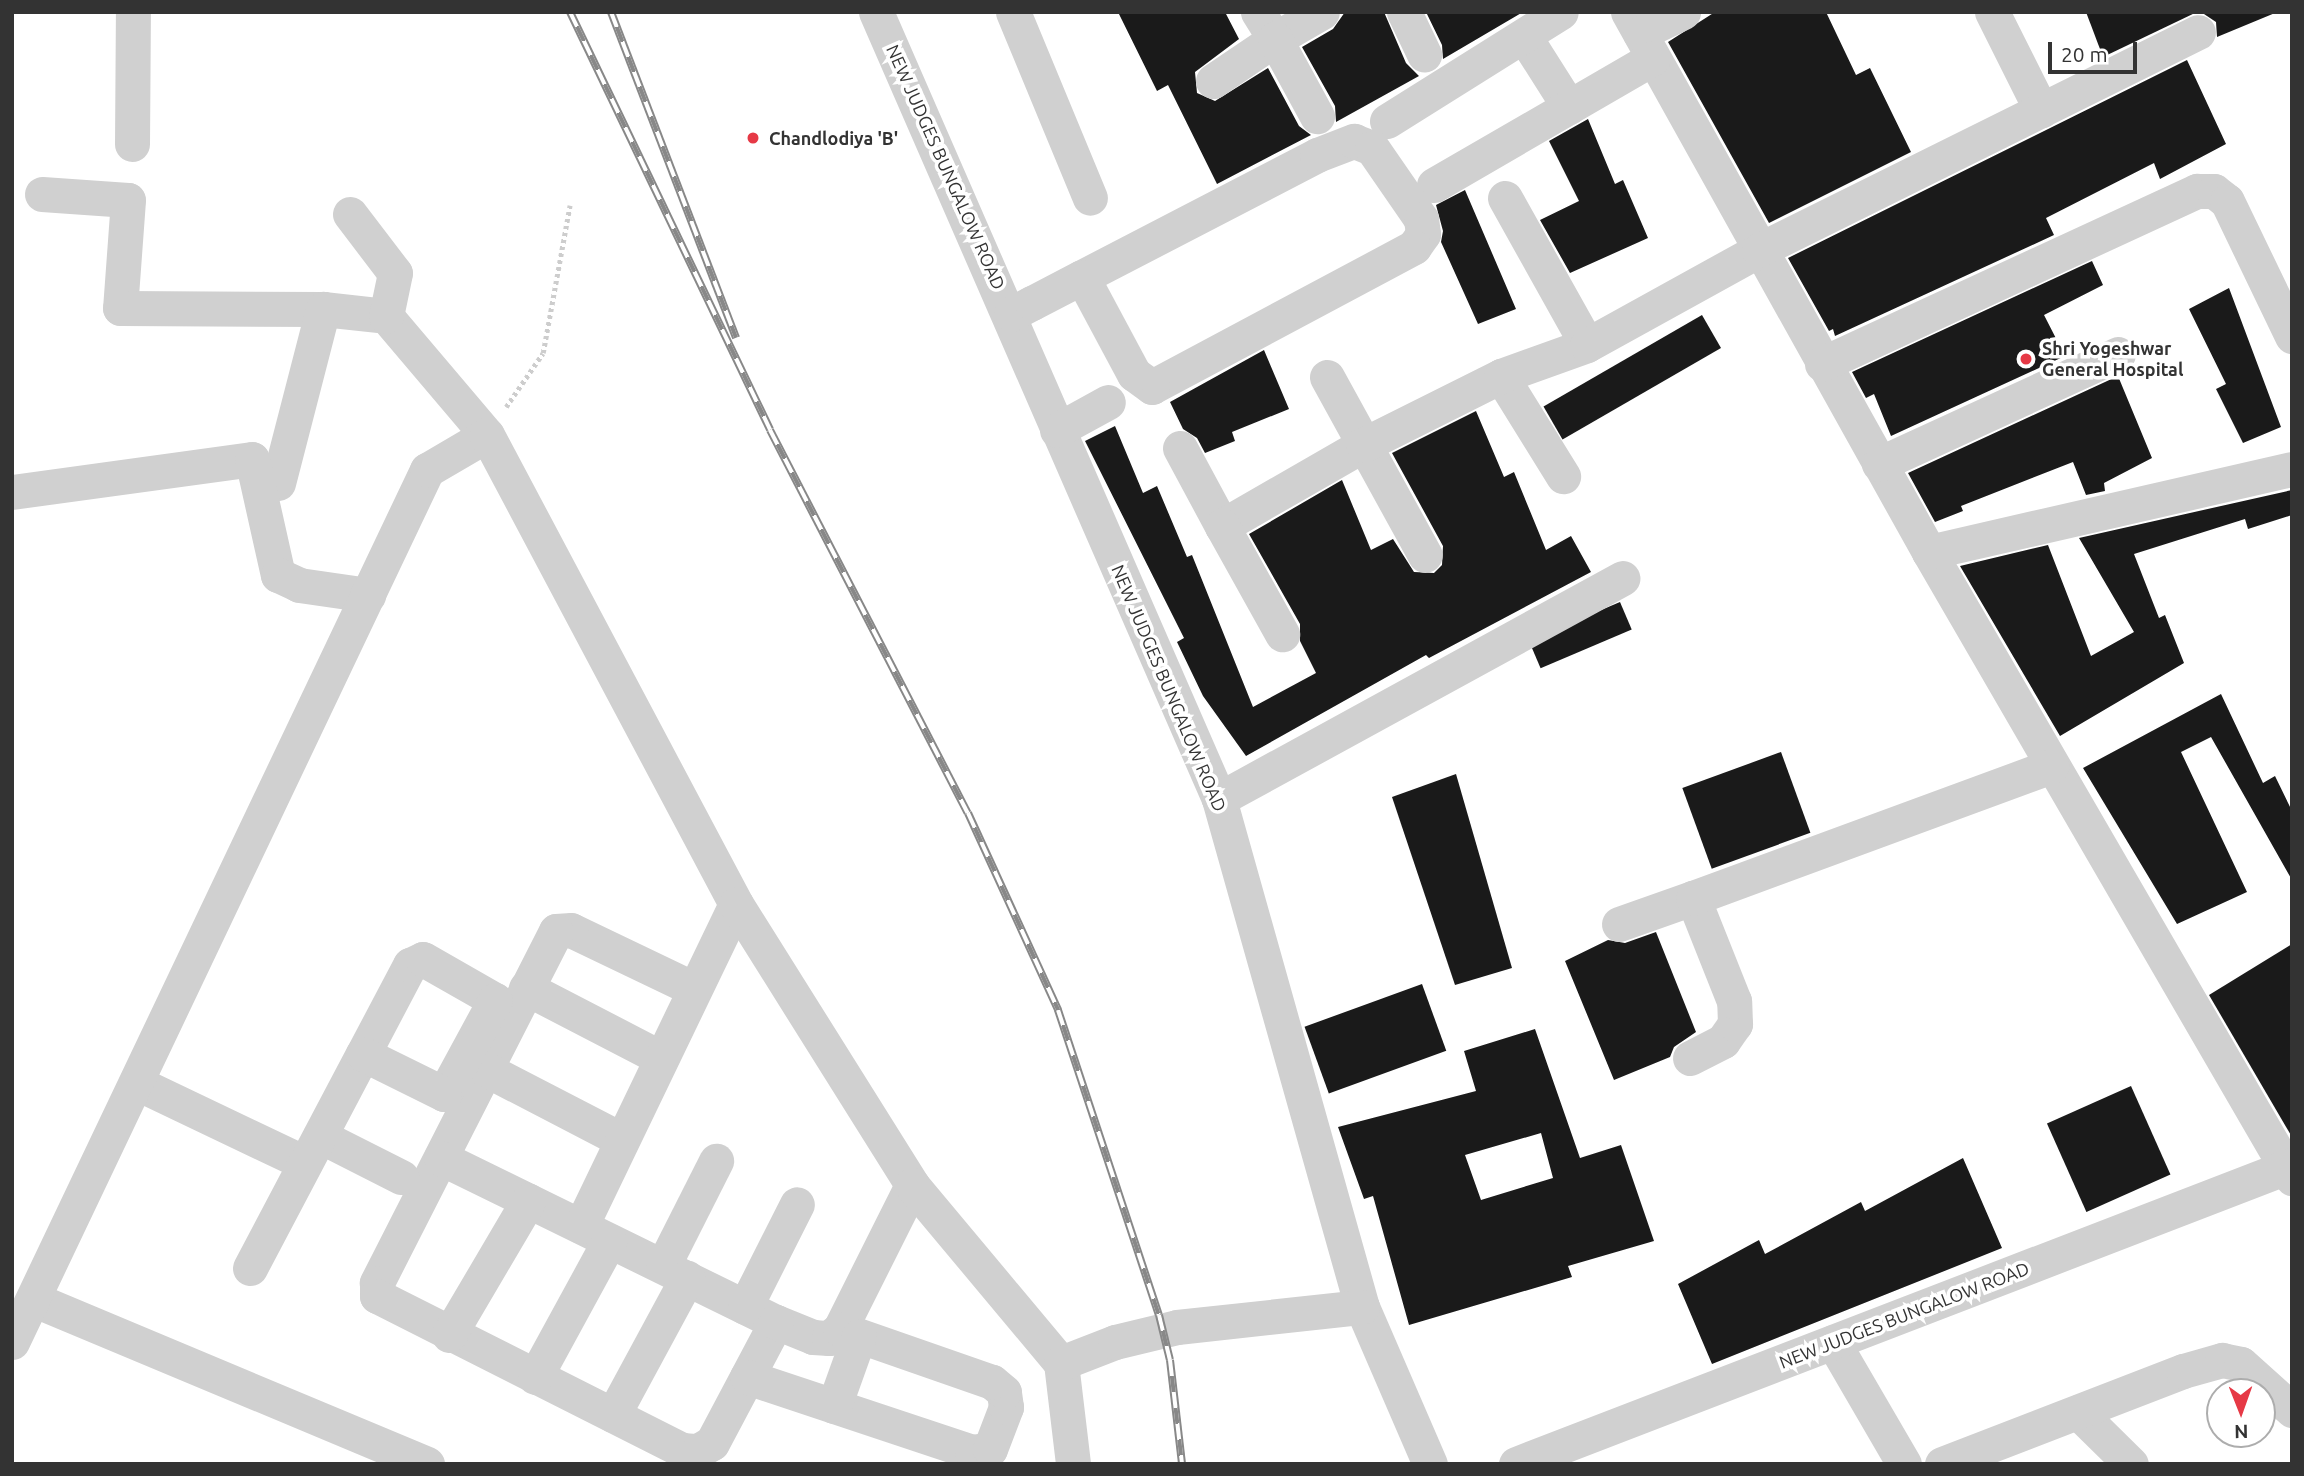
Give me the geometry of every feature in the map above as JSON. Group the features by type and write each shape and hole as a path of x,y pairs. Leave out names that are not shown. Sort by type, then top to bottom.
{"street":[{"path":"132,144 133,12"},
{"name":"NEW JUDGES BUNGALOW ROAD","path":"876,12 1011,314 1057,430 1220,799 1362,1307 1430,1464"},
{"path":"1013,12 1090,198"},
{"path":"1213,82 1267,26 1322,12"},
{"path":"1404,12 1424,54"},
{"path":"1387,121 1561,12"},
{"path":"1434,184 1569,107 1640,34 1683,12"},
{"path":"1992,12 2041,110"},
{"path":"1267,26 1317,117"},
{"path":"1222,526 1363,445 1502,376 1587,345 1759,250 2198,32"},
{"path":"1640,34 1929,552 2289,1171"},
{"path":"1524,36 1569,107"},
{"path":"1011,314 1317,155 1354,141 1372,148 1421,219 1423,234 1414,247 1152,387 1134,374 1083,277"},
{"path":"1822,364 2197,191 2214,191 2227,201 2292,336"},
{"path":"42,194 128,200 120,308 323,309 386,316 487,435 736,904 912,1185 1060,1363 1073,1464"},
{"path":"1505,198 1587,345"},
{"path":"351,214 395,273 386,316"},
{"path":"278,483 323,309"},
{"path":"1879,464 2118,354"},
{"path":"1502,376 1563,476"},
{"path":"1327,377 1424,555"},
{"path":"1057,430 1108,401"},
{"path":"12,1342 35,1300 427,470 487,435"},
{"path":"1180,448 1282,634"},
{"path":"12,492 252,459 278,575 299,585 368,595"},
{"path":"1929,552 2292,469"},
{"path":"1220,799 1622,578"},
{"path":"1619,924 2052,766"},
{"path":"1689,1058 1723,1041 1735,1024 1734,1001 1693,898"},
{"path":"535,1377 595,1233 622,1140 736,904"},
{"path":"694,989 563,928 556,931 377,1283 377,1296 449,1335 682,1450 698,1451 712,1443 776,1322"},
{"path":"526,988 662,1058"},
{"path":"250,1268 363,1054"},
{"path":"485,1069 622,1140"},
{"path":"138,1083 313,1149 401,1177"},
{"path":"440,1158 776,1322 813,1337 829,1338 850,1333 992,1381 1004,1392 1006,1407 990,1449 972,1452 837,1417"},
{"path":"613,1415 675,1272 716,1161"},
{"name":"NEW JUDGES BUNGALOW ROAD","path":"1516,1464 2289,1171"},
{"path":"837,1417 850,1333 912,1185"},
{"path":"449,1335 528,1201"},
{"path":"745,1307 797,1204"},
{"path":"35,1300 427,1464"},
{"path":"1060,1363 1115,1342 1177,1327 1362,1307"},
{"path":"1833,1342 1904,1464"},
{"path":"1942,1464 2183,1371 2222,1360 2241,1364 2292,1410"},
{"path":"747,1377 837,1417 958,1464"},
{"path":"2077,1412 2131,1464"}],"path":[{"path":"487,435 543,353 570,205"}],"building":[{"path":"1118,12 1225,12 1239,39 1195,72 1197,93 1215,101 1268,68 1299,126 1311,135 1217,184 1168,85 1157,91"},
{"path":"1345,12 1384,12 1406,63 1419,76 1336,122 1335,106 1302,47 1333,29"},
{"path":"1426,12 1523,12 1443,59 1442,45"},
{"path":"1715,12 1826,12 1856,75 1870,68 1911,152 1769,223 1668,42"},
{"path":"2086,12 2197,12 2103,57"},
{"path":"2201,12 2275,13 2217,37 2216,22"},
{"path":"2187,60 2226,144 2160,179 2154,163 2046,218 2054,235 1835,336 1833,329 1829,331 1788,258"},
{"path":"1588,119 1615,184 1623,180 1648,238 1570,273 1540,220 1579,201 1549,141"},
{"path":"1465,190 1516,309 1478,324 1441,242 1443,231 1436,205"},
{"path":"2092,261 2103,285 2044,315 2065,356 1891,436 1874,394 1866,398 1852,372"},
{"path":"2229,288 2281,427 2243,443 2216,389 2226,384 2189,309"},
{"path":"1702,315 1721,348 1563,439 1544,406"},
{"path":"1264,350 1289,409 1232,432 1235,441 1205,453 1197,438 1183,429 1170,402"},
{"path":"2118,376 2152,458 2104,483 2105,491 2086,495 2073,462 1961,506 1963,511 1935,522 1908,473"},
{"path":"1476,411 1504,477 1514,472 1546,550 1571,536 1591,572 1429,658 1426,655 1246,756 1203,696 1177,642 1184,638 1085,441 1115,426 1143,493 1157,486 1187,557 1192,555 1253,707 1316,673 1300,641 1300,624 1249,534 1342,480 1371,550 1393,539 1414,572 1434,573 1442,565 1443,546 1392,453"},
{"path":"2292,490 2292,515 2248,529 2245,519 2134,554 2159,618 2165,615 2184,663 2060,736 1960,566 2048,545 2091,656 2134,632 2079,538"},
{"path":"1620,602 1632,630 1541,668 1529,641"},
{"path":"2221,694 2263,783 2275,776 2292,811 2292,880 2211,737 2181,752 2247,892 2177,924 2083,768"},
{"path":"1781,752 1810,833 1712,869 1682,788"},
{"path":"1456,774 1512,968 1455,985 1392,797"},
{"path":"1656,932 1696,1032 1674,1047 1670,1057 1614,1080 1565,961 1608,940 1625,943"},
{"path":"2292,944 2292,1137 2209,995"},
{"path":"1422,984 1446,1051 1329,1093 1305,1027"},
{"path":"1535,1029 1580,1158 1621,1145 1654,1241 1568,1266 1572,1277 1409,1325 1373,1196 1364,1199 1338,1127 1476,1091 1464,1051","holes":["1541,1133 1553,1178 1481,1200 1465,1155"]},
{"path":"2131,1086 2170,1175 2086,1212 2047,1123"},
{"path":"1963,1158 2002,1248 1712,1364 1678,1284 1759,1240 1765,1254 1861,1202 1865,1211"}],"railway":[{"path":"570,12 770,430 968,813 1058,1010 1159,1315 1170,1360 1182,1464"},
{"path":"611,12 736,338"}],"place":[{"name":"Chandlodiya 'B'","path":"753,138"},
{"name":"Shri Yogeshwar General Hospital","path":"2026,359"}]}
